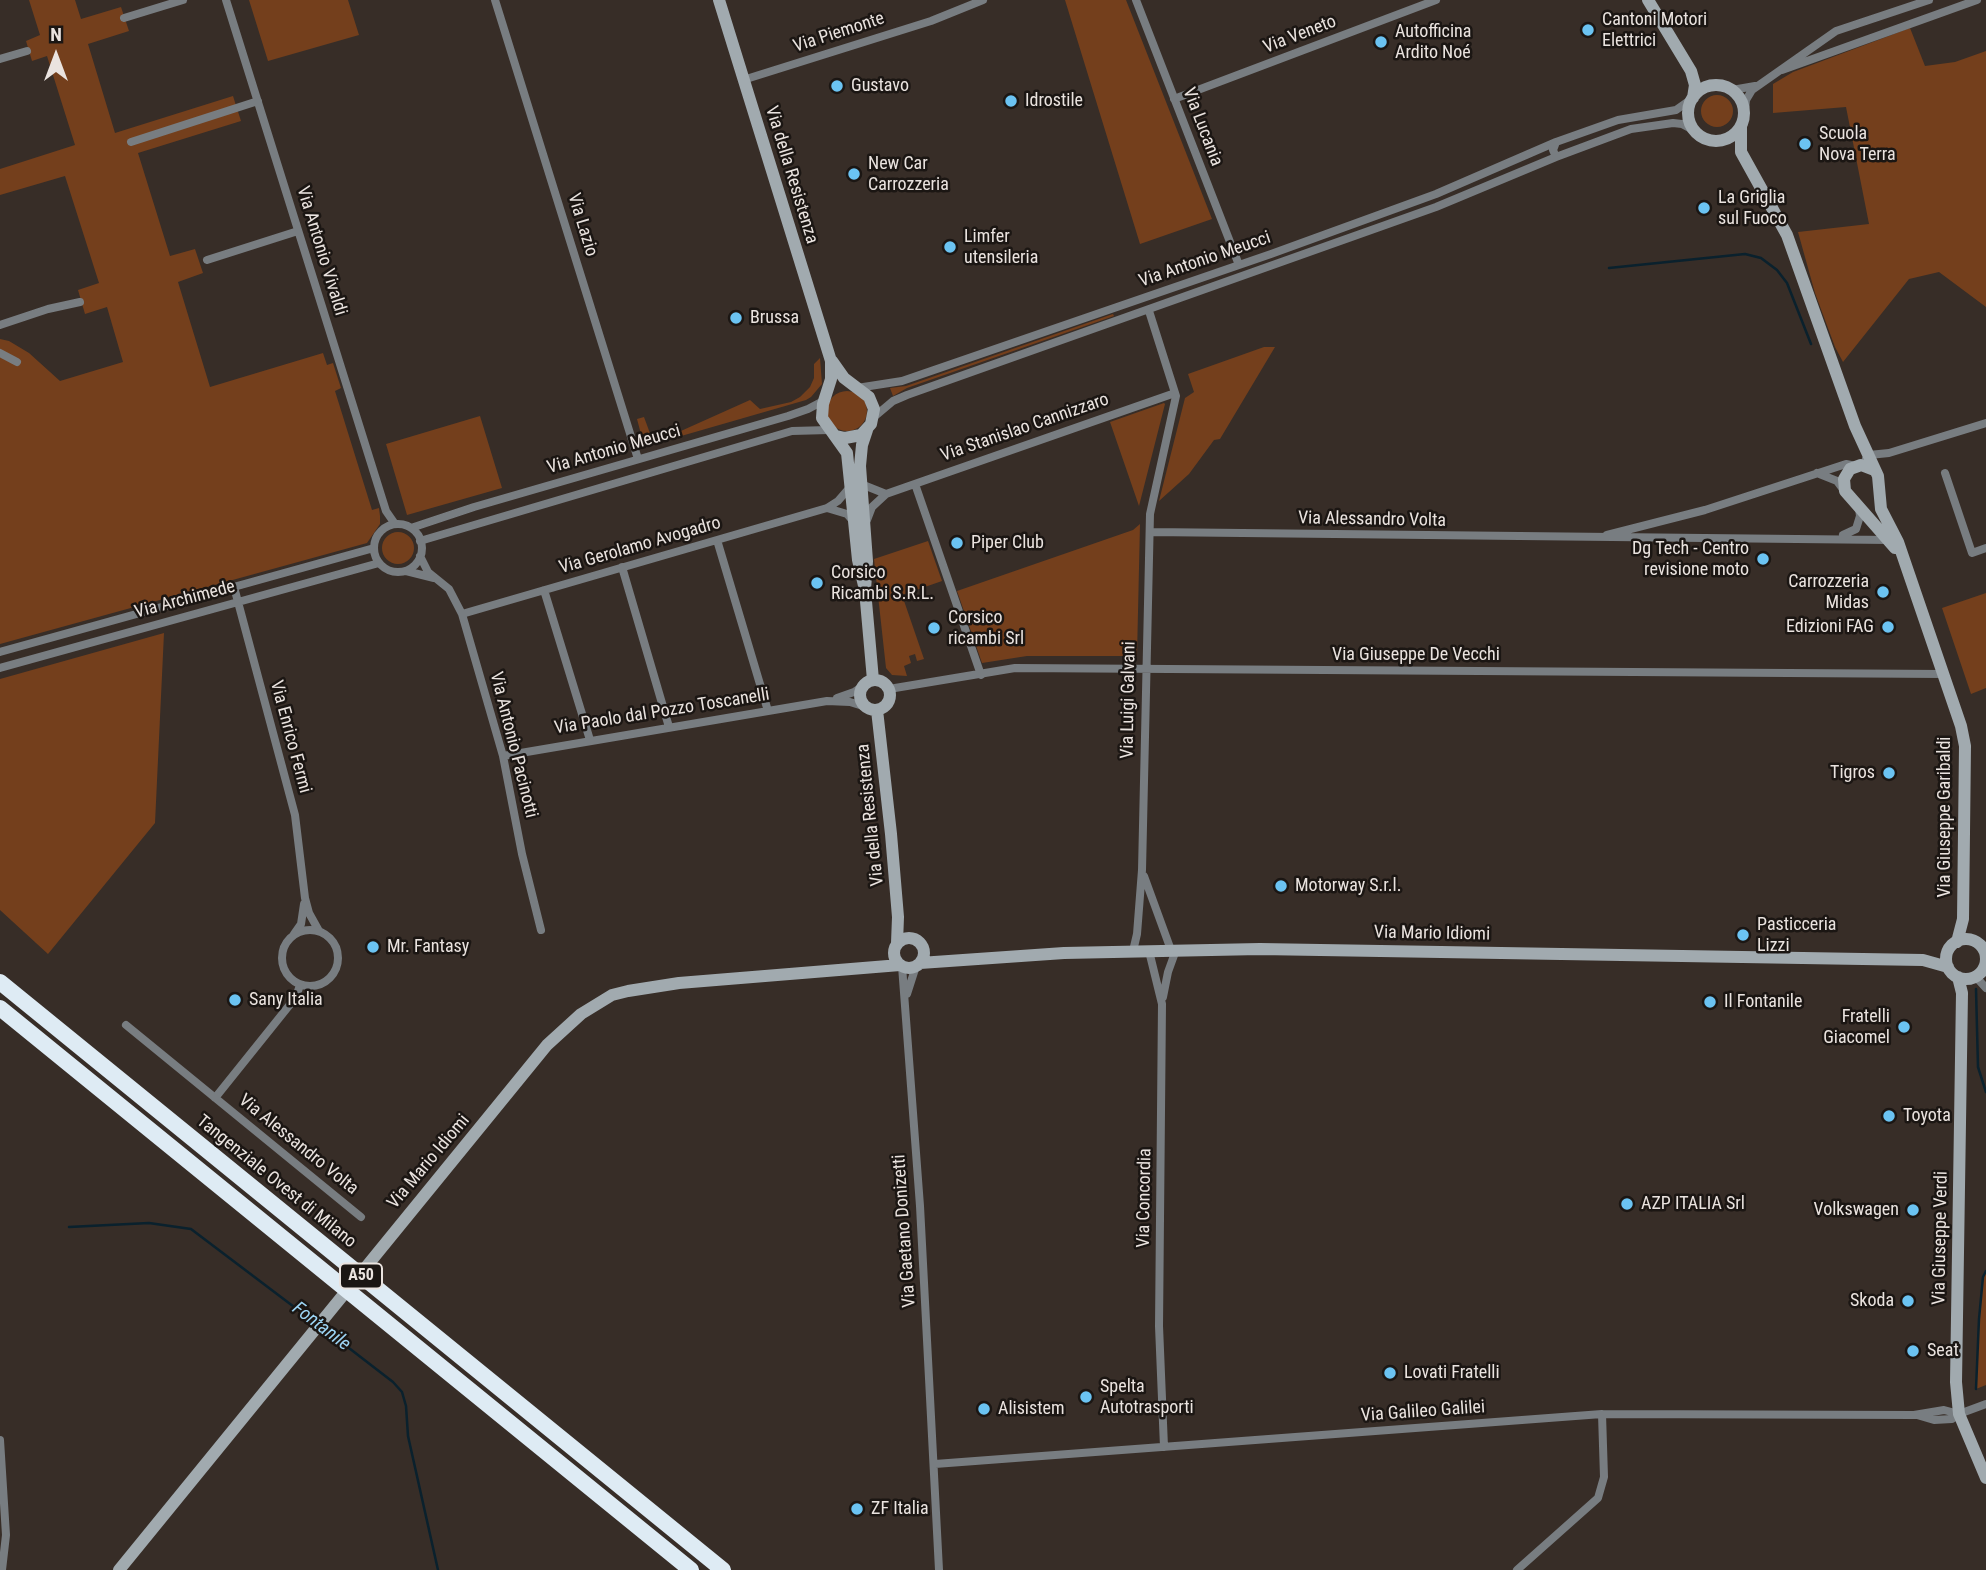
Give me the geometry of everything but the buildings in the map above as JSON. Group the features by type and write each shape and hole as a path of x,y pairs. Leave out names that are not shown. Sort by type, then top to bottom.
{"highway":[{"name":"Tangenziale Ovest di Milano","path":"0,982 723,1570"},
{"name":"A50","path":"0,1008 691,1570"}],"street":[{"path":"124,18 183,0"},
{"name":"Via Antonio Vivaldi","path":"226,0 386,511 395,524"},
{"name":"Via Lazio","path":"495,0 639,460"},
{"name":"Via della Resistenza","path":"719,0 831,361 831,379 825,400"},
{"name":"Via Piemonte","path":"743,80 931,21 983,0"},
{"name":"Via Lucania","path":"1136,0 1239,265"},
{"name":"Via Veneto","path":"1174,99 1436,0"},
{"path":"1648,0 1691,71 1695,85 1689,117 1695,131 1709,140 1718,141 1741,152"},
{"path":"1817,473 1837,481 1852,499 1865,502 1878,492 1880,484 1865,466 1855,426 1787,236 1741,152 1741,127 1748,96 1758,85 1836,31 1929,0"},
{"path":"1773,74 1977,0"},
{"path":"0,59 27,51"},
{"path":"1691,71 1698,77 1732,90 1758,85"},
{"path":"1693,98 1704,88 1716,85"},
{"path":"1732,90 1742,102 1745,111"},
{"name":"Via Antonio Meucci","path":"858,388 902,382 1239,265 1436,194 1556,142 1618,120 1676,110 1693,98"},
{"path":"131,142 258,101"},
{"name":"Via Antonio Meucci","path":"874,417 893,401 907,395 1436,207 1631,129 1673,123 1682,124 1695,131"},
{"path":"1718,141 1729,137 1741,127"},
{"path":"1556,142 1553,150 1556,157"},
{"path":"208,260 298,231"},
{"path":"0,325 48,309 80,302"},
{"path":"1149,311 1175,393"},
{"path":"0,353 17,362"},
{"name":"Via della Resistenza","path":"831,361 844,378 858,388"},
{"path":"865,590 853,521 856,485 861,451 874,417 874,409 869,397 858,388 841,387 825,400 822,418 847,453 856,485 864,533 867,561 865,590 868,683 860,696 872,708 887,705 890,699 885,683 868,683"},
{"name":"Via Stanislao Cannizzaro","path":"886,494 1175,393"},
{"name":"Via Luigi Galvani","path":"1133,951 1142,870 1150,514 1175,393"},
{"name":"Via Antonio Meucci","path":"411,528 474,507 808,410 825,400"},
{"name":"Via Alessandro Volta","path":"1594,538 1705,510 1846,464 1865,466 1889,453 1986,423"},
{"path":"833,433 854,438 867,430"},
{"name":"Via Antonio Meucci","path":"420,541 792,431 833,433"},
{"path":"1832,538 1850,534 1856,528 1860,516 1843,485 1846,474 1878,461 1889,453"},
{"path":"1945,472 1972,553 1986,548"},
{"path":"915,484 981,675"},
{"path":"856,485 886,494"},
{"name":"Via Gerolamo Avogadro","path":"462,614 827,508 856,485"},
{"name":"Via Giuseppe Garibaldi","path":"1878,492 1881,509 1898,542 1944,674 1965,746 1963,919 1958,944 1946,960 1948,967"},
{"path":"864,533 872,507 886,494"},
{"name":"Via Giuseppe Garibaldi","path":"1852,499 1902,557"},
{"path":"827,508 839,510 853,521"},
{"name":"Via Antonio Vivaldi","path":"385,528 386,511"},
{"path":"406,571 413,567 421,556 420,541 411,528 395,524 379,533 374,548 379,563 391,571 406,571 434,578"},
{"name":"Via Alessandro Volta","path":"1150,531 1889,540"},
{"path":"717,540 768,711"},
{"name":"Via Archimede","path":"0,652 374,548"},
{"name":"Via Antonio Pacinotti","path":"421,556 423,564 434,578 449,589 462,614 503,756 522,854 541,930"},
{"name":"Via Archimede","path":"0,668 379,563"},
{"path":"622,567 669,727"},
{"name":"Via Enrico Fermi","path":"234,587 295,815 305,898"},
{"path":"544,590 590,740"},
{"name":"Via Giuseppe De Vecchi","path":"889,689 1014,668 1944,674"},
{"name":"Via Paolo dal Pozzo Toscanelli","path":"503,756 827,701 854,692 868,683"},
{"name":"Via Paolo dal Pozzo Toscanelli","path":"827,701 850,702 872,708"},
{"name":"Via della Resistenza","path":"872,708 891,834 898,917 895,947"},
{"name":"Via Luigi Galvani","path":"1142,870 1173,950"},
{"path":"305,898 309,914 319,931 335,945 338,958 335,971 320,985 300,985 287,975 281,958 287,942 301,923 305,898"},
{"path":"895,947 895,959 912,962 920,943 913,938 898,917"},
{"path":"293,936 305,930 319,931"},
{"path":"874,966 904,938 913,938"},
{"path":"1958,944 1977,943 1979,966 1986,988"},
{"name":"Via Mario Idiomi","path":"1923,960 1958,944"},
{"name":"Via Mario Idiomi","path":"119,1570 547,1045 581,1014 612,995 679,983 912,962 1173,950 1260,949 1923,960 1948,967"},
{"path":"1162,1004 1173,950"},
{"name":"Via Concordia","path":"1149,951 1162,1004 1159,1326 1164,1447"},
{"name":"Via Gaetano Donizetti","path":"912,962 906,997 935,1464"},
{"name":"Via Gaetano Donizetti","path":"906,997 912,962"},
{"path":"1948,967 1979,966"},
{"name":"Via Giuseppe Verdi","path":"1979,966 1962,993 1956,1382 1959,1414 1986,1478"},
{"name":"Via Alessandro Volta","path":"215,1098 296,997 300,985"},
{"name":"Via Alessandro Volta","path":"126,1025 361,1217"},
{"name":"Via Galileo Galilei","path":"935,1464 1602,1414 1914,1415 1942,1420 1952,1419 1986,1404"},
{"path":"1517,1570 1598,1498 1604,1477 1602,1414"},
{"path":"0,1440 6,1535 2,1570"},
{"path":"935,1464 939,1570"}],"shaded area":[{"path":"29,0 75,0 81,19 121,7 129,31 88,44 115,133 233,96 241,121 138,153 170,256 195,249 203,273 178,282 210,387 323,353 327,365 333,363 341,388 335,391 372,510 379,508 380,524 367,543 0,644 0,339 9,341 29,353 60,381 123,362 107,307 85,314 78,290 99,283 65,176 0,195 0,169 75,145 47,56 32,61 26,41 40,35"},
{"path":"249,0 348,0 359,35 268,61"},
{"path":"1065,0 1126,0 1212,219 1140,244"},
{"path":"1910,28 1925,66 1955,62 1986,51 1986,307 1939,272 1909,279 1843,362 1815,293 1798,232 1869,224 1846,107 1773,113 1773,84 1793,72"},
{"path":"1717,95 1729,99 1733,111 1729,123 1717,127 1705,123 1701,111 1705,99"},
{"path":"1113,314 1114,316 907,388 893,396 890,388 906,386"},
{"path":"1264,347 1275,347 1220,439 1214,440 1189,474 1159,501 1185,398 1194,392 1188,374"},
{"path":"820,358 822,384 806,400 650,445 642,438 637,419 644,417 651,436 663,439 750,400 760,409 791,402 810,387 814,378 814,364"},
{"path":"847,391 861,397 867,411 861,425 847,431 833,425 827,411 833,397"},
{"path":"1165,404 1139,506 1110,422"},
{"path":"480,416 502,488 407,515 386,444"},
{"path":"1140,524 1137,656 1027,656 982,663 957,591 1133,530"},
{"path":"398,532 409,537 414,548 409,559 398,564 387,559 382,548 387,537"},
{"path":"928,541 942,581 902,595 924,659 917,661 915,654 909,656 911,663 904,666 907,676 892,675 886,668 874,559"},
{"path":"1986,593 1986,688 1971,694 1942,608"},
{"path":"164,633 155,823 48,954 0,910 0,679"},
{"path":"1986,1271 1986,1385 1976,1389 1979,1319 1983,1277"}],"waterway":[{"path":"1609,268 1745,254 1761,258 1777,270 1787,283 1811,344"},
{"path":"1976,989 1978,1067 1986,1092"},
{"name":"Fontanile","path":"69,1227 149,1223 191,1229 314,1322"},
{"path":"1976,1389 1979,1319 1983,1277 1986,1271"},
{"name":"Fontanile","path":"323,1328 393,1382 402,1392 408,1436 438,1570"}],"place":[{"name":"Cantoni Motori Elettrici","path":"1588,30"},
{"name":"Autofficina Ardito Noé","path":"1381,42"},
{"name":"Gustavo","path":"837,86"},
{"name":"Idrostile","path":"1011,101"},
{"name":"Scuola Nova Terra","path":"1805,144"},
{"name":"New Car Carrozzeria","path":"854,174"},
{"name":"La Griglia sul Fuoco","path":"1704,208"},
{"name":"Limfer utensileria","path":"950,247"},
{"name":"Brussa","path":"736,318"},
{"name":"Piper Club","path":"957,543"},
{"name":"Dg Tech - Centro revisione moto","path":"1763,559"},
{"name":"Corsico Ricambi S.R.L.","path":"817,583"},
{"name":"Carrozzeria Midas","path":"1883,592"},
{"name":"Edizioni FAG","path":"1888,627"},
{"name":"Corsico ricambi Srl","path":"934,628"},
{"name":"Tigros","path":"1889,773"},
{"name":"Motorway S.r.l.","path":"1281,886"},
{"name":"Pasticceria Lizzi","path":"1743,935"},
{"name":"Mr. Fantasy","path":"373,947"},
{"name":"Sany Italia","path":"235,1000"},
{"name":"Il Fontanile","path":"1710,1002"},
{"name":"Fratelli Giacomel","path":"1904,1027"},
{"name":"Toyota","path":"1889,1116"},
{"name":"AZP ITALIA Srl","path":"1627,1204"},
{"name":"Volkswagen","path":"1913,1210"},
{"name":"Skoda","path":"1908,1301"},
{"name":"Seat","path":"1913,1351"},
{"name":"Lovati Fratelli","path":"1390,1373"},
{"name":"Spelta Autotrasporti","path":"1086,1397"},
{"name":"Alisistem","path":"984,1409"},
{"name":"ZF Italia","path":"857,1509"}]}
